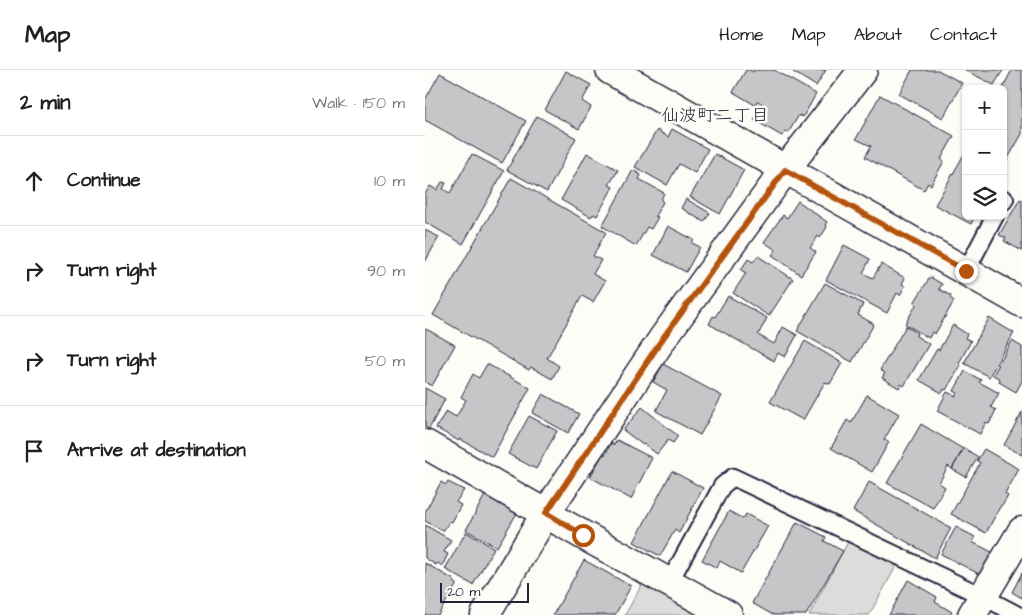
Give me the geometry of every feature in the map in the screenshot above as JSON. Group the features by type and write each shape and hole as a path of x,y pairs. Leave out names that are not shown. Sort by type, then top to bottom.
{"street":[{"path":"610,70 1022,303"},
{"path":"485,615 546,513 663,338 785,170 863,70"},
{"path":"425,444 669,584 727,615"},
{"path":"977,606 1022,531"}],"lane":[{"path":"966,271 993,220"},
{"path":"669,584 722,486 733,477 977,606 1018,615"}],"shaded area":[{"path":"849,540 898,563 869,615 809,615"},
{"path":"644,581 704,615 625,615"}],"building":[{"path":"746,70 753,72 754,70 774,70 816,94 803,117 799,115 788,133 785,132 782,136 754,120 763,104 757,101 755,105 733,92"},
{"path":"790,70 826,70 816,86"},
{"path":"912,70 938,70 962,83 943,118 899,94"},
{"path":"965,70 1003,70 994,85"},
{"path":"1012,70 1022,70 1022,134 1007,160 1007,85 1004,85"},
{"path":"566,71 591,85 582,101 591,107 579,129 545,110"},
{"path":"440,73 526,121 502,163 425,120 425,100"},
{"path":"880,95 954,136 941,159 944,161 931,185 928,183 924,190 865,157 871,146 856,139"},
{"path":"537,116 576,138 547,192 507,170"},
{"path":"672,129 708,149 695,173 679,164 667,185 635,167 657,130 668,137"},
{"path":"587,153 618,170 609,185 613,187 597,216 593,214 591,217 561,200"},
{"path":"472,154 504,171 463,244 425,222 425,194 430,186 437,190 442,182 446,183 443,189 450,193"},
{"path":"715,154 744,170 720,214 690,197"},
{"path":"962,158 962,219 935,205"},
{"path":"633,170 641,175 639,179 664,193 661,200 663,202 655,216 658,217 651,229 647,227 636,246 602,226"},
{"path":"511,178 606,232 593,256 601,260 593,274 605,281 593,302 582,296 547,358 559,366 552,379 531,367 529,370 433,315"},
{"path":"686,199 710,213 704,222 681,208"},
{"path":"1020,199 1022,200 1022,251 1004,241 1006,238 999,235"},
{"path":"798,201 827,222 825,225 827,227 820,238 818,236 810,248 816,252 801,275 772,255 776,250 764,242 783,215 787,218"},
{"path":"963,220 973,220 971,224"},
{"path":"668,226 694,240 692,243 700,247 686,272 653,255"},
{"path":"425,230 439,237 425,262"},
{"path":"844,245 870,259 863,273 873,278 881,264 905,278 902,284 905,286 900,295 897,293 887,313 826,280"},
{"path":"758,256 793,279 769,316 733,293 746,273 741,270 748,259 753,262"},
{"path":"930,277 942,284 939,289 951,296 950,298 954,301 935,334 932,332 929,338 905,324 916,305 914,303"},
{"path":"825,283 863,304 858,315 874,324 852,362 797,331"},
{"path":"728,296 767,318 758,335 774,344 783,327 797,335 785,357 778,353 774,361 709,324"},
{"path":"989,318 1014,333 989,377 964,363"},
{"path":"953,325 967,334 965,338 971,341 959,363 961,365 946,390 944,389 942,393 919,380"},
{"path":"906,326 917,333 916,336 929,344 904,386 901,384 899,388 882,378 885,373 880,370"},
{"path":"426,329 455,345 432,386 425,382"},
{"path":"805,341 842,363 830,384 825,382 803,420 770,402"},
{"path":"1012,341 1022,347 1022,381 1016,392 999,382 1000,379 993,375"},
{"path":"487,364 530,388 492,457 436,428 446,411 456,417 466,400 461,397 473,374 479,378"},
{"path":"663,364 722,396 700,435 656,411 667,390 653,382"},
{"path":"965,371 981,380 979,382 999,393 991,407 996,410 989,424 986,422 980,434 937,411 947,392 956,396 958,393 954,391"},
{"path":"425,388 445,399 429,429 425,427"},
{"path":"543,394 579,414 568,433 532,413"},
{"path":"867,395 899,414 884,440 889,442 872,472 831,448 847,420 851,423"},
{"path":"642,407 678,436 673,443 668,440 657,454 623,430"},
{"path":"1022,412 1022,455 1004,445"},
{"path":"529,416 557,431 536,469 508,454"},
{"path":"921,424 963,449 952,469 948,466 939,483 945,487 933,508 887,483"},
{"path":"617,440 652,458 631,499 590,477 611,443 614,445"},
{"path":"964,448 978,457 966,477 952,469"},
{"path":"984,449 1019,469 1005,494 1008,496 986,533 951,514 980,463 977,461"},
{"path":"672,471 703,488 679,533 675,530 660,556 634,542"},
{"path":"441,482 446,485 448,482 464,490 456,502 461,505 452,522 450,521 443,531 425,521 425,512"},
{"path":"869,482 951,528 935,558 853,511"},
{"path":"485,495 517,513 497,547 466,530"},
{"path":"729,511 743,519 746,514 768,526 741,573 720,561 717,568 702,560"},
{"path":"797,522 826,537 824,541 843,551 806,615 773,615 752,603"},
{"path":"425,525 451,540 444,552 448,554 442,566 438,563 436,565 425,558"},
{"path":"956,527 975,537 972,542 994,553 981,575 941,554"},
{"path":"466,532 494,548 473,585 445,569"},
{"path":"584,560 631,586 615,615 553,615"},
{"path":"425,563 454,580 457,584 438,615 425,615"},
{"path":"1022,573 1022,598 1012,592"},
{"path":"908,580 937,597 935,602 952,612 950,615 889,615"}],"district":[{"name":"仙波町二丁目","path":"715,115"}],"route":[{"path":"583,535 546,513 663,338 785,170 966,271"}]}
